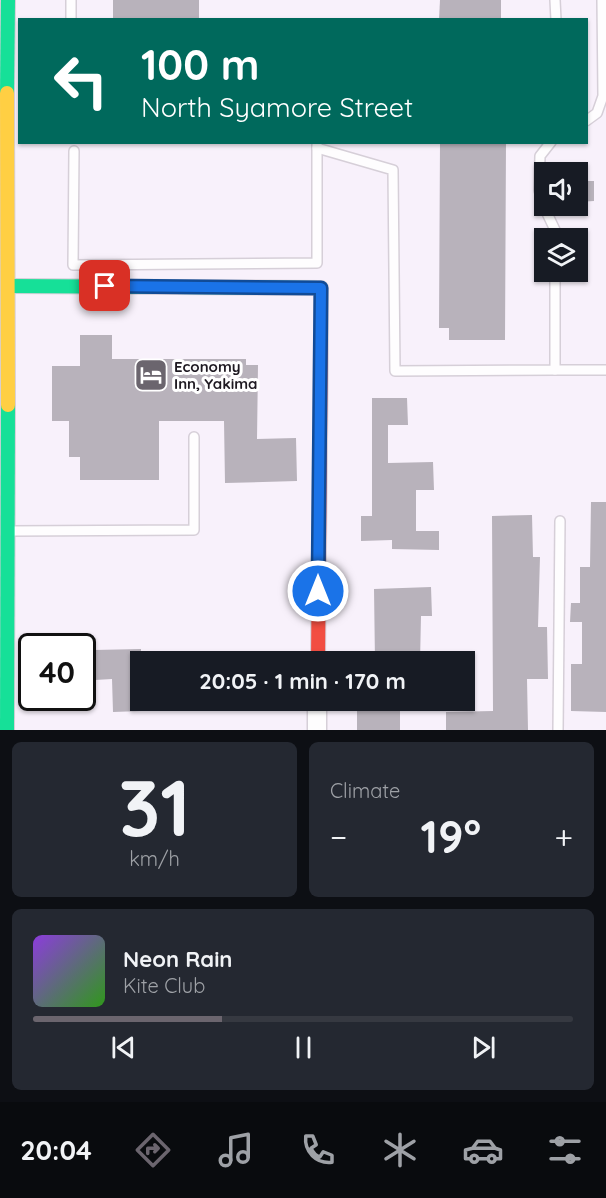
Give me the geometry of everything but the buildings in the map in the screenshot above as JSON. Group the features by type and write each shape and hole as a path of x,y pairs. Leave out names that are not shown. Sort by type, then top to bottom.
{"main road":[{"path":"7,730 4,624 8,531 4,450 9,286 4,151 13,115 8,0"},
{"path":"9,286 321,288 318,651"}],"street":[{"path":"317,711 317,730"}],"lane":[{"path":"0,0 8,0"},
{"path":"71,0 71,18"},
{"path":"555,0 556,18"},
{"path":"588,120 597,114 603,96 602,0"},
{"path":"549,144 540,156 539,181 546,212 554,228"},
{"path":"74,151 73,264 317,263 317,145 393,170 395,370 606,370"},
{"path":"555,282 555,370"},
{"path":"8,531 194,530 194,437"},
{"path":"558,730 561,521"}],"traffic: fast":[{"path":"7,93 8,0"},
{"path":"9,286 321,288 321,332"},
{"path":"7,730 8,405"}],"traffic: slow":[{"path":"7,93 8,405"}],"traffic: jam":[{"path":"318,651 321,332"}],"place":[{"name":"Economy Inn, Yakima","path":"151,375"}],"route":[{"path":"105,286 321,288 318,591"}]}
